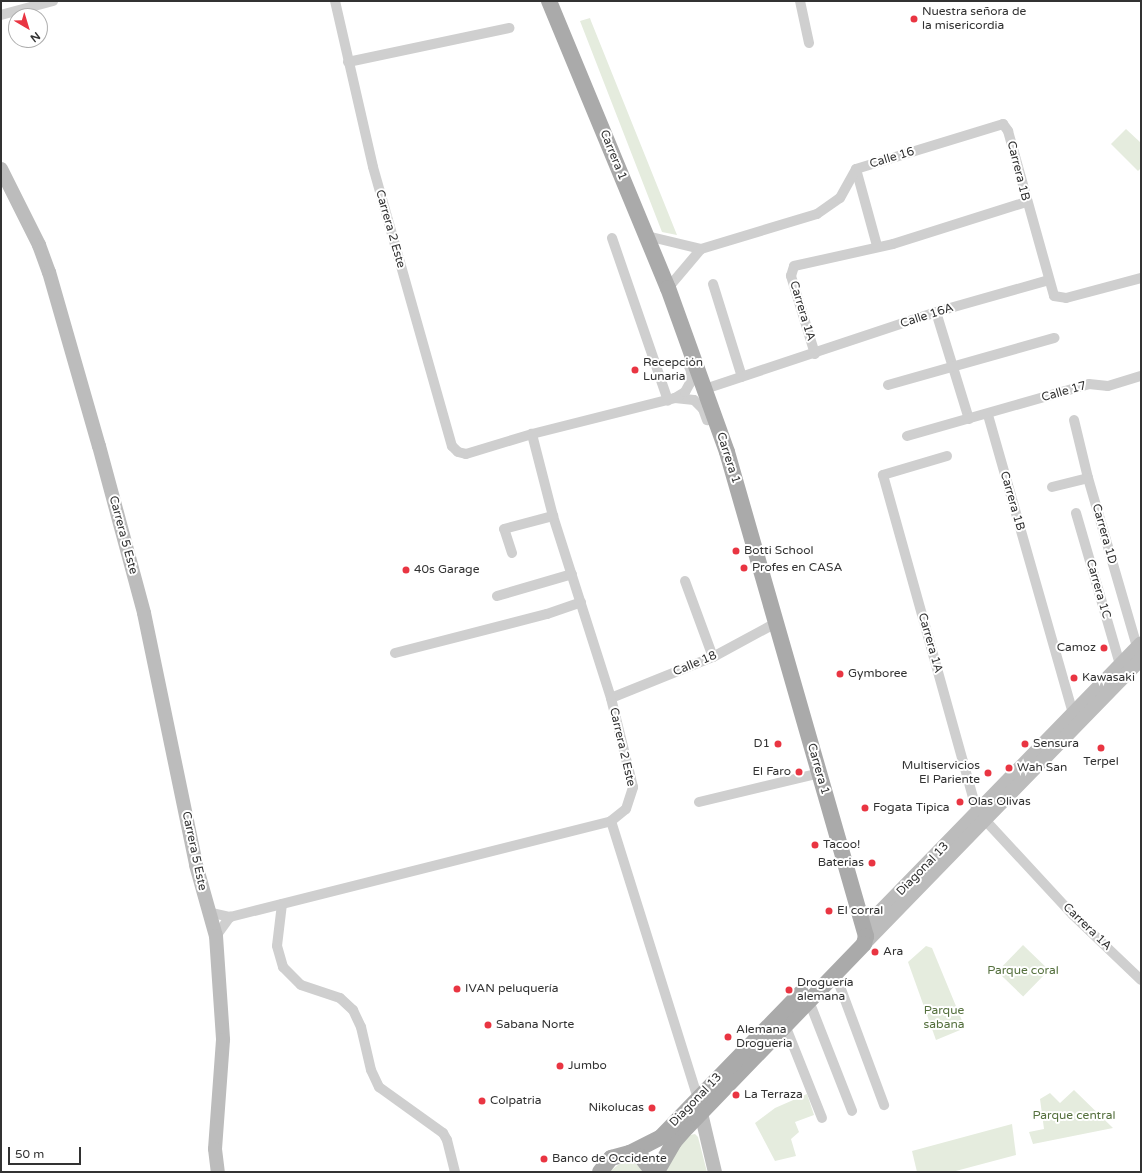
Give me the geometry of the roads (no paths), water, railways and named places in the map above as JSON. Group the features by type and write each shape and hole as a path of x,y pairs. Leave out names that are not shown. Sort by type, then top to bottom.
{"main road":[{"name":"Carrera 1","path":"549,1 668,288 690,344 727,452 820,773 864,936"},
{"name":"Diagonal 13","path":"600,1172 611,1158 630,1154 660,1137 700,1106 809,1001 835,973 864,936"},
{"name":"Diagonal 13","path":"657,1172 674,1142 700,1106 864,936"},
{"path":"630,1154 646,1161 653,1172"}],"street":[{"path":"1,15 53,1"},
{"name":"Carrera 2 Este","path":"334,1 373,167 452,446 458,452 466,454 532,434 553,516 611,698 633,787 626,809 611,821"},
{"path":"800,1 809,42"},
{"path":"348,62 509,28"},
{"name":"Calle 16","path":"701,249 827,209 843,194 856,169 1003,124 1008,131"},
{"name":"Carrera 1B","path":"1008,131 1026,202 1049,280"},
{"name":"Carrera 5 Este","path":"1,169 32,231 49,272 99,446 146,621 208,912 216,936 223,1040 215,1149 218,1172"},
{"path":"856,169 877,246 1026,202"},
{"path":"647,236 701,249 668,288"},
{"path":"612,238 671,400"},
{"name":"Carrera 1A","path":"815,354 791,276 792,268 877,246"},
{"path":"1049,280 1054,296 1059,298 1140,278"},
{"name":"Calle 16A","path":"705,389 815,354 936,312 1049,280"},
{"path":"713,284 742,377"},
{"path":"936,312 969,420"},
{"path":"888,385 1054,338"},
{"path":"671,400 684,392 690,382 691,371 686,359 690,344"},
{"name":"Calle 17","path":"988,415 1089,384 1108,386 1141,376"},
{"path":"532,434 686,397 700,404 714,436 727,452"},
{"path":"907,436 988,415"},
{"name":"Carrera 1B","path":"988,415 1073,713"},
{"name":"Carrera 1D","path":"1074,420 1088,478 1140,649"},
{"name":"Carrera 1A","path":"947,456 884,475 981,816 1073,915 1141,980"},
{"path":"1052,487 1088,478"},
{"name":"Carrera 1C","path":"1076,513 1120,664"},
{"path":"512,553 504,529 553,516"},
{"path":"497,596 572,574"},
{"path":"685,581 713,657"},
{"path":"395,653 547,614 581,602"},
{"name":"Calle 18","path":"611,698 713,657 776,623"},
{"name":"Diagonal 13","path":"981,816 1073,713 1120,664 1140,649"},
{"name":"Diagonal 13","path":"864,936 1140,649"},
{"path":"699,802 820,773"},
{"path":"208,912 230,917 611,821 700,1106 715,1172"},
{"path":"282,904 277,946 283,967 301,985 340,998 353,1010 361,1026 374,1078 379,1087 443,1133 447,1140 455,1172"},
{"path":"216,936 230,917"},
{"path":"835,973 884,1105"},
{"path":"809,1001 852,1111"},
{"path":"785,1025 822,1118"}],"place":[{"name":"Nuestra señora de la misericordia","path":"914,19"},
{"name":"Recepción Lunaria","path":"635,370"},
{"name":"Botti School","path":"736,551"},
{"name":"Profes en CASA","path":"744,568"},
{"name":"40s Garage","path":"406,570"},
{"name":"Camoz","path":"1104,648"},
{"name":"Gymboree","path":"840,674"},
{"name":"Kawasaki","path":"1074,678"},
{"name":"D1","path":"778,744"},
{"name":"Sensura","path":"1025,744"},
{"name":"Terpel","path":"1101,748"},
{"name":"Wah San","path":"1009,768"},
{"name":"El Faro","path":"799,772"},
{"name":"Multiservicios El Pariente","path":"988,773"},
{"name":"Olas Olivas","path":"960,802"},
{"name":"Fogata Tipica","path":"865,808"},
{"name":"Tacoo!","path":"815,845"},
{"name":"Baterias","path":"872,863"},
{"name":"El corral","path":"829,911"},
{"name":"Ara","path":"875,952"},
{"name":"IVAN peluquería","path":"457,989"},
{"name":"Droguería alemana","path":"789,990"},
{"name":"Sabana Norte","path":"488,1025"},
{"name":"Alemana Drogueria","path":"728,1037"},
{"name":"Jumbo","path":"560,1066"},
{"name":"La Terraza","path":"736,1095"},
{"name":"Colpatria","path":"482,1101"},
{"name":"Nikolucas","path":"652,1108"},
{"name":"Banco de Occidente","path":"544,1159"}],"park label":[{"name":"Parque coral","path":"1023,971"},
{"name":"Parque sabana","path":"944,1018"},
{"name":"Parque central","path":"1074,1116"}]}
